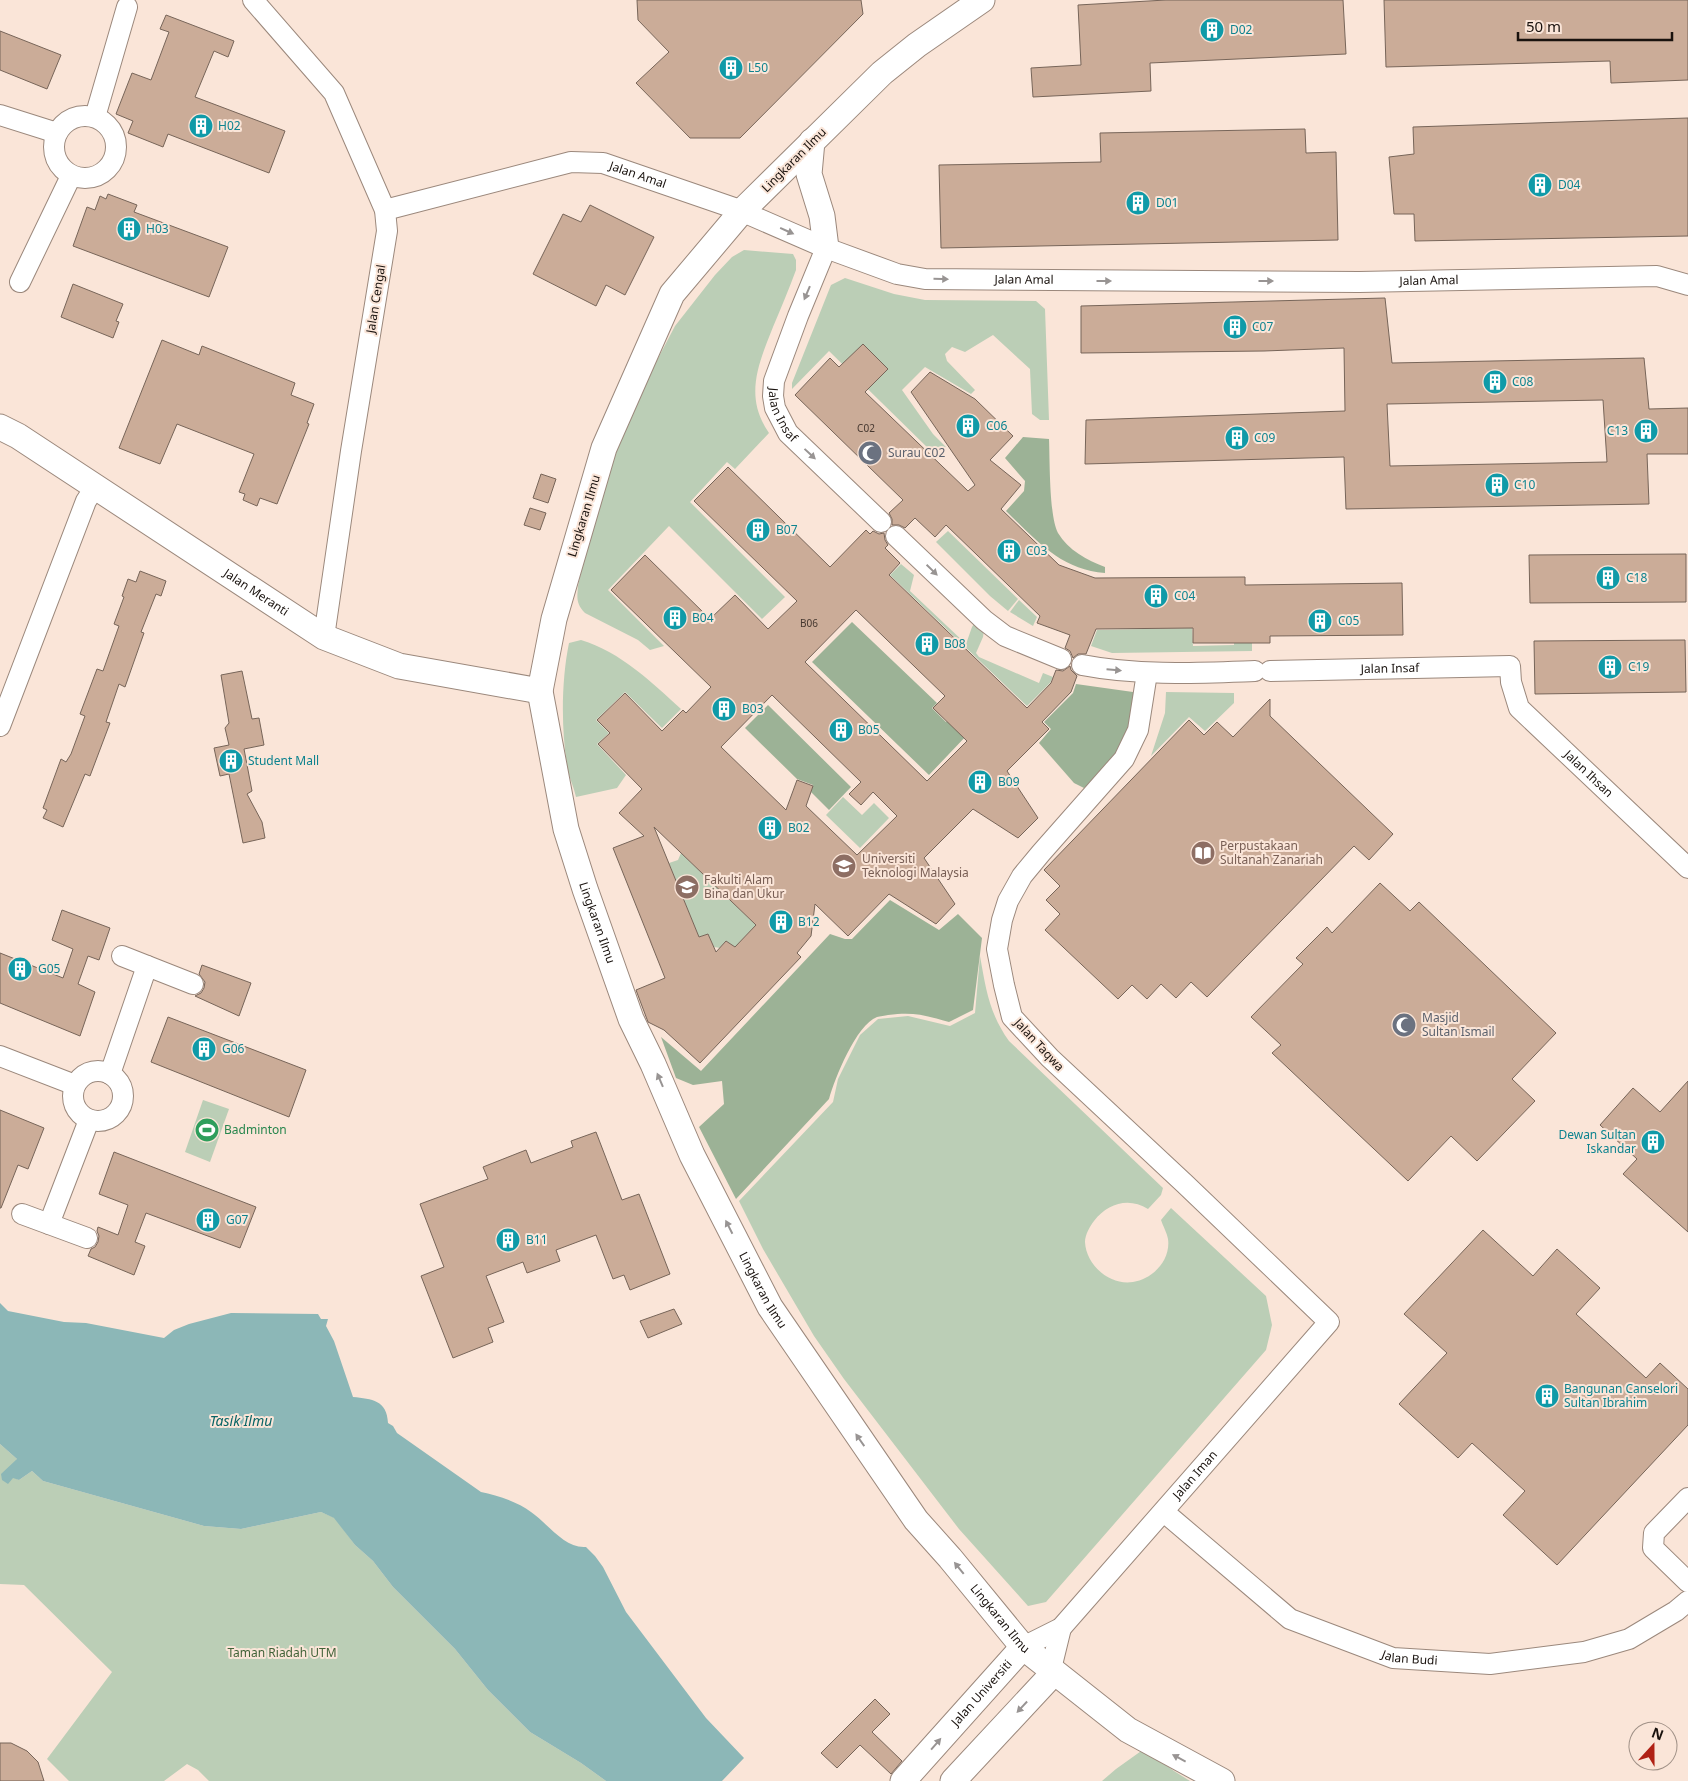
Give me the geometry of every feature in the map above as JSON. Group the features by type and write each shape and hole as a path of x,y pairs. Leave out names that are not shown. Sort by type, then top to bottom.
{"street":[{"name":"Jalan Cengal","path":"253,0 334,93 386,210 387,231 351,451 324,637"},
{"name":"Lingkaran Ilmu","path":"982,0 917,45 882,73 742,211 672,294 604,448 554,619 540,691 566,829 582,880 632,1019 692,1155 770,1307 916,1520 950,1558 1023,1647 1128,1730 1222,1781"},
{"path":"95,117 126,7"},
{"path":"0,115 57,133"},
{"path":"77,117 95,117 107,126 115,139 114,159 109,168 101,175 91,178 81,179 71,176 57,162 53,142 57,133 62,125 77,117"},
{"path":"812,141 809,174 822,216 826,248"},
{"name":"Jalan Amal","path":"386,210 571,162 603,163 742,211 826,248 898,274 925,279 1359,282 1658,276 1688,285"},
{"path":"20,282 71,176"},
{"name":"Jalan Insaf","path":"826,248 774,381 774,408 788,434 881,522"},
{"name":"Jalan Meranti","path":"0,427 18,436 96,486 324,637 399,666 540,691"},
{"path":"0,726 86,501 96,486"},
{"path":"896,536 984,620 1005,636 1060,659"},
{"name":"Jalan Insaf","path":"1082,665 1147,673 1510,666"},
{"name":"Jalan Ihsan","path":"1510,666 1511,682 1519,708 1688,868"},
{"name":"Jalan Taqwa","path":"1147,673 1138,730 1124,759 1041,852 1022,876 1008,901 1002,920 998,949 1012,1017 1050,1058 1225,1222 1328,1322"},
{"path":"122,956 193,984"},
{"path":"110,1074 147,966"},
{"path":"0,1056 75,1085"},
{"path":"94,1071 110,1074 120,1085 123,1100 121,1107 110,1118 103,1121 89,1120 81,1115 73,1101 75,1085 80,1079 94,1071"},
{"path":"48,1224 89,1120"},
{"path":"22,1214 87,1238"},
{"name":"Jalan Iman","path":"1061,1628 1328,1322"},
{"path":"1688,1498 1654,1533 1652,1548 1688,1582"},
{"name":"Jalan Budi","path":"1164,1512 1290,1619 1394,1658 1490,1664 1584,1652 1629,1639 1676,1611 1688,1601"},
{"path":"953,1781 1048,1679 1061,1628"},
{"name":"Jalan Universiti","path":"903,1781 1023,1647 1061,1628"}],"green space":[{"path":"744,250 793,254 796,260 796,270 773,327 756,381 757,407 761,420 769,433 735,469 727,462 690,502 785,597 762,619 669,526 608,590 664,646 650,650 638,640 585,613 579,604 577,597 578,586 599,488 654,366 675,326 715,275 732,257"},
{"path":"845,278 894,294 925,300 1036,301 1045,309 1049,420 1040,420 1032,414 1030,369 993,335 965,352 952,347 945,354 947,361 975,390 971,394 925,367 902,390 933,434 946,447 939,449 934,454 829,351 792,389 792,383 831,285"},
{"path":"1023,437 1049,439 1051,502 1058,533 1078,554 1105,567 1105,573 1089,571 1062,560 1039,543 1006,511 1024,491 1025,481 1005,458"},
{"path":"948,531 1018,599 1008,611 990,596 936,542"},
{"path":"901,564 914,575 910,591 966,644 974,624 984,630 976,653 979,657 1039,683 1043,673 1053,677 1050,683 1027,706 890,575"},
{"path":"1019,600 1037,617 1033,626 1010,612"},
{"path":"852,622 937,703 932,708 946,722 951,717 968,734 929,775 812,662"},
{"path":"1192,628 1193,646 1234,645 1234,639 1252,639 1252,651 1112,653 1091,646 1097,630"},
{"path":"581,640 610,652 622,660 647,678 681,709 662,728 625,692 596,720 609,733 597,744 626,775 617,788 576,797 568,771 566,756 563,724 563,690 569,643"},
{"path":"1076,684 1133,692 1135,694 1131,726 1116,758 1084,788 1074,783 1039,743 1051,729 1044,722 1073,693"},
{"path":"1166,692 1234,693 1234,703 1205,731 1189,717 1151,756 1165,713"},
{"path":"768,705 851,787 829,810 811,792 813,785 797,779 745,728"},
{"path":"843,797 862,815 874,803 889,818 860,848 826,815"},
{"path":"681,853 756,925 735,947 726,941 720,948 714,947 708,934 699,937 669,863 678,860"},
{"path":"890,900 939,930 958,914 982,938 973,1010 949,1022 926,1016 905,1014 878,1017 869,1022 861,1030 847,1053 829,1099 736,1199 699,1127 724,1104 722,1081 693,1085 676,1078 661,1037 701,1071 830,934 845,939 852,939"},
{"path":"980,956 993,1011 1009,1041 1163,1188 1161,1195 1148,1209 1134,1203 1119,1204 1106,1210 1094,1221 1088,1231 1085,1242 1086,1250 1095,1266 1108,1277 1124,1282 1140,1280 1154,1273 1167,1254 1168,1239 1161,1220 1171,1208 1266,1296 1272,1325 1266,1350 1046,1602 1028,1606 959,1529 844,1379 814,1336 763,1249 739,1201 833,1102 838,1079 860,1035 878,1019 908,1016 950,1026 975,1013"},
{"name":"Badminton","path":"203,1100 229,1109 210,1162 185,1152"},
{"name":"Taman Riadah UTM","path":"0,1444 17,1459 13,1477 19,1480 32,1471 43,1481 204,1526 241,1529 321,1512 335,1518 355,1545 373,1561 393,1587 455,1649 488,1690 530,1732 581,1763 606,1781 209,1781 198,1770 187,1764 164,1781 69,1781 47,1759 112,1672 24,1585 0,1584"},
{"path":"1144,1749 1174,1771 1190,1781 1102,1781"}],"water":[{"name":"Tasik Ilmu","path":"0,1303 8,1311 164,1338 174,1330 189,1324 231,1313 318,1314 321,1319 328,1319 326,1326 334,1341 353,1397 377,1402 385,1410 388,1423 393,1426 397,1433 481,1492 500,1497 526,1508 564,1540 578,1547 586,1547 603,1567 626,1612 706,1718 744,1758 722,1781 606,1781 581,1763 530,1732 488,1690 455,1649 393,1587 373,1561 355,1545 334,1518 321,1512 241,1529 204,1526 43,1481 32,1471 19,1480 13,1478 8,1484 2,1480 1,1474 17,1459 0,1444"}],"building":[{"name":"L50","path":"637,0 861,0 863,14 740,138 690,138 636,83 669,52 638,20"},
{"name":"D02","path":"1166,0 1343,0 1346,54 1150,63 1151,91 1033,97 1031,68 1081,65 1078,5"},
{"path":"1384,0 1688,0 1688,80 1611,83 1610,61 1386,67"},
{"name":"H02","path":"166,15 234,41 228,57 214,51 195,97 285,131 269,173 168,134 163,147 128,133 133,121 116,114 132,73 151,80 169,32 160,29"},
{"path":"0,31 61,55 47,89 0,70"},
{"name":"D04","path":"1688,118 1688,236 1415,241 1414,214 1394,214 1389,157 1414,154 1413,127"},
{"name":"D01","path":"1305,129 1306,153 1336,152 1338,240 941,248 939,165 1101,162 1100,133"},
{"name":"H03","path":"108,194 137,205 134,212 228,247 209,297 73,246 87,207 95,210 100,196 106,199"},
{"path":"590,205 654,237 625,295 606,285 596,306 533,274 563,214 581,222"},
{"path":"73,284 123,304 116,321 119,322 113,338 61,317"},
{"path":"1385,298 1392,363 1644,358 1649,409 1688,408 1688,454 1647,454 1649,504 1346,509 1344,457 1085,464 1086,420 1345,411 1344,348 1081,353 1081,306","holes":["1603,400 1607,462 1390,466 1387,404"]},
{"path":"162,340 199,355 202,346 295,383 291,395 314,404 307,423 309,424 277,504 260,498 257,506 243,500 245,494 239,492 254,454 177,424 160,464 119,448"},
{"path":"863,344 888,369 865,392 968,491 975,485 911,392 930,372 975,399 1013,436 990,460 1021,485 1001,509 1059,565 1095,578 1245,577 1245,585 1402,583 1403,635 1270,636 1270,643 1193,643 1193,628 1096,629 1086,654 1078,654 1073,658 1070,651 1065,648 1070,635 1037,623 1040,616 946,525 935,537 915,518 905,528 899,525 892,525 889,513 903,500 795,395 830,358 839,367"},
{"path":"728,467 830,567 866,530 870,534 873,531 879,534 884,533 888,545 885,548 900,563 889,575 1027,708 1051,683 1056,670 1063,671 1070,666 1077,676 1071,692 1042,722 1049,729 1007,771 1038,818 1018,838 973,809 924,858 955,904 936,924 889,894 848,936 815,904 811,936 797,953 801,957 700,1063 664,1030 648,1022 636,990 665,978 613,848 644,836 619,813 642,789 598,744 610,733 597,720 625,693 662,731 683,710 686,713 711,687 611,590 645,555 710,619 735,595 768,629 797,601 694,501","holes":["856,610 945,696 933,708 967,741 927,781 805,662","772,695 861,782 849,794 861,805 873,792 897,816 857,855 806,806 813,786 797,780 786,810 721,747","654,827 756,925 735,947 726,941 716,952 708,934 699,937"]},
{"path":"541,474 556,479 548,503 533,498"},
{"path":"530,508 546,513 540,530 524,525"},
{"name":"C18","path":"1686,554 1686,602 1530,603 1529,555"},
{"path":"140,571 166,581 161,596 156,594 141,632 144,633 125,687 119,684 106,722 110,723 90,776 85,774 63,827 43,818 47,810 43,808 61,759 66,762 71,754 85,716 80,714 97,669 103,671 119,626 114,624 124,597 122,596 128,579 136,582"},
{"name":"C19","path":"1685,640 1686,692 1535,694 1534,641"},
{"name":"Student Mall","path":"242,671 252,719 259,718 264,745 244,749 252,791 247,794 262,822 265,838 243,843 229,774 220,776 214,748 229,745 225,728 229,723 221,675"},
{"name":"Perpustakaan Sultanah Zanariah","path":"1270,699 1270,716 1393,834 1369,860 1354,846 1207,997 1191,982 1176,998 1161,984 1147,999 1132,985 1118,999 1045,930 1060,914 1046,900 1060,886 1044,870 1189,720 1204,735 1217,722 1233,737"},
{"name":"Masjid Sultan Ismail","path":"1380,883 1410,911 1419,902 1556,1033 1512,1079 1535,1101 1477,1161 1451,1136 1408,1181 1272,1053 1281,1045 1251,1017 1303,964 1296,958 1327,927 1332,933"},
{"name":"G05","path":"62,910 110,928 99,960 88,956 78,984 95,992 80,1036 0,1003 0,953 63,978 73,949 52,940"},
{"path":"202,965 251,983 239,1016 195,996 201,993 204,988 205,982 199,974"},
{"name":"G06","path":"168,1017 306,1070 289,1117 151,1062"},
{"name":"Dewan Sultan Iskandar","path":"1688,1081 1688,1232 1623,1174 1637,1159 1600,1125 1633,1088 1660,1112"},
{"path":"0,1110 44,1128 28,1169 18,1165 1,1208 0,1208"},
{"name":"B11","path":"596,1132 622,1200 639,1194 670,1274 630,1290 624,1275 613,1279 596,1235 556,1250 560,1261 527,1273 523,1262 486,1276 504,1322 488,1328 493,1342 453,1358 421,1276 444,1267 420,1204 488,1179 483,1167 526,1150 531,1163 573,1147 571,1141"},
{"name":"G07","path":"114,1152 256,1207 240,1248 146,1213 135,1242 145,1246 134,1275 88,1256 91,1249 98,1242 98,1227 118,1235 128,1205 99,1194"},
{"name":"Bangunan Canselori Sultan Ibrahim","path":"1483,1230 1533,1276 1557,1249 1600,1288 1576,1314 1646,1378 1660,1363 1688,1389 1688,1425 1557,1565 1503,1515 1525,1491 1472,1443 1458,1458 1399,1404 1447,1353 1404,1314"},
{"path":"674,1309 682,1324 648,1338 640,1321"},
{"path":"875,1699 890,1714 872,1732 902,1761 891,1774 860,1745 837,1768 821,1753"},
{"path":"0,1743 11,1743 27,1751 38,1762 44,1781 0,1781"}],"place":[{"name":"D02","path":"1212,30"},
{"name":"L50","path":"731,68"},
{"name":"H02","path":"201,126"},
{"name":"D04","path":"1540,185"},
{"name":"D01","path":"1138,203"},
{"name":"H03","path":"129,229"},
{"name":"C07","path":"1235,327"},
{"name":"C08","path":"1495,382"},
{"name":"C06","path":"968,426"},
{"name":"C13","path":"1646,431"},
{"name":"C09","path":"1237,438"},
{"name":"Surau C02","path":"870,453"},
{"name":"C10","path":"1497,485"},
{"name":"B07","path":"758,530"},
{"name":"C03","path":"1009,551"},
{"name":"C18","path":"1608,578"},
{"name":"C04","path":"1156,596"},
{"name":"B04","path":"675,618"},
{"name":"C05","path":"1320,621"},
{"name":"B08","path":"927,644"},
{"name":"C19","path":"1610,667"},
{"name":"B03","path":"724,709"},
{"name":"B05","path":"841,730"},
{"name":"Student Mall","path":"231,761"},
{"name":"B09","path":"980,782"},
{"name":"B02","path":"770,828"},
{"name":"Perpustakaan Sultanah Zanariah","path":"1203,853"},
{"name":"Universiti Teknologi Malaysia","path":"844,866"},
{"name":"Fakulti Alam Bina dan Ukur","path":"687,887"},
{"name":"B12","path":"781,922"},
{"name":"G05","path":"20,969"},
{"name":"Masjid Sultan Ismail","path":"1404,1025"},
{"name":"G06","path":"204,1049"},
{"name":"Badminton","path":"207,1130"},
{"name":"Dewan Sultan Iskandar","path":"1653,1142"},
{"name":"G07","path":"208,1220"},
{"name":"B11","path":"508,1240"},
{"name":"Bangunan Canselori Sultan Ibrahim","path":"1547,1396"}]}
